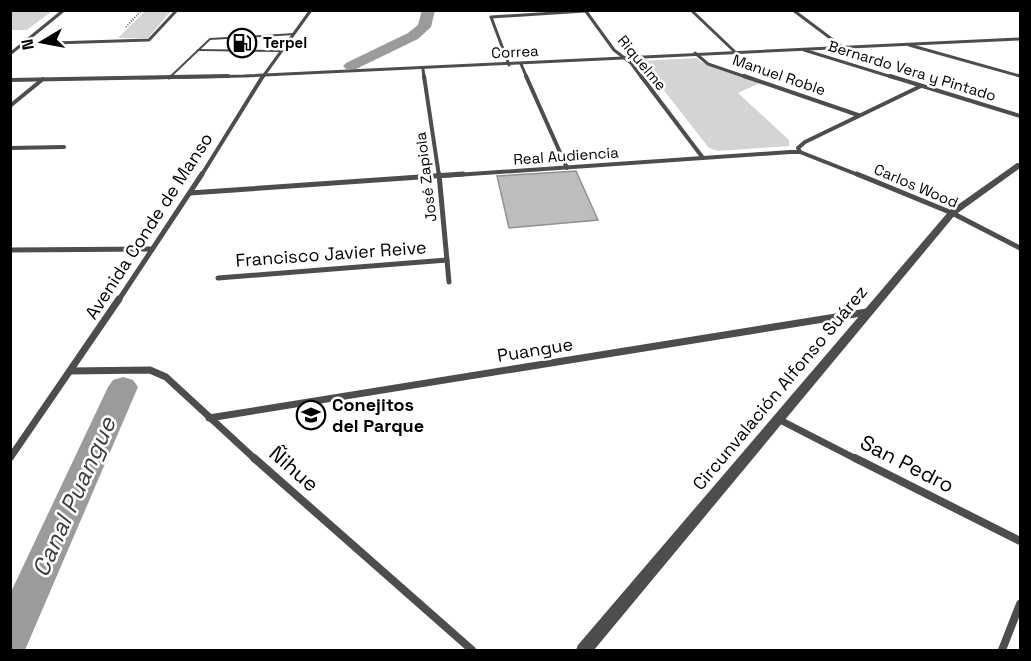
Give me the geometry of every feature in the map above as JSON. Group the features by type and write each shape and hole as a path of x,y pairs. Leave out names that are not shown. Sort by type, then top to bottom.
{"street":[{"path":"10,54 64,10"},
{"path":"22,44 149,40 177,10"},
{"name":"Avenida Conde de Manso","path":"10,458 190,193 264,75 311,10"},
{"path":"691,10 734,51"},
{"path":"793,10 841,46"},
{"path":"509,64 491,18 493,16 585,11"},
{"name":"Riquelme","path":"585,11 622,57 631,63 700,157 704,158"},
{"name":"Correa","path":"10,80 169,78 423,69 734,51 1020,39"},
{"path":"904,43 1020,76"},
{"name":"Bernardo Vera y Pintado","path":"797,48 1020,116"},
{"name":"Manuel Roble","path":"695,53 708,64 858,115"},
{"path":"521,64 567,168"},
{"name":"José Zapiola","path":"423,69 439,176 449,282"},
{"path":"10,106 43,79"},
{"path":"800,152 798,148 805,142 921,86"},
{"path":"10,148 64,147"},
{"name":"Real Audiencia","path":"190,193 800,152"},
{"name":"Carlos Wood","path":"800,152 952,213 1020,248"},
{"name":"Circunvalación Alfonso Suárez","path":"584,651 952,213 1020,165"},
{"path":"10,250 152,249"},
{"name":"Francisco Javier Reive","path":"218,278 447,260"},
{"name":"Puangue","path":"209,418 867,312"},
{"name":"Ñihue","path":"71,371 150,370 166,377 209,418 472,651"},
{"name":"San Pedro","path":"778,418 1020,541"},
{"path":"1002,651 1020,604"}],"lane":[{"path":"169,78 208,40 213,38 294,34"},
{"path":"198,50 281,51"}],"shaded area":[{"path":"10,11 52,11 27,30 11,30"},
{"path":"145,11 171,11 148,38 118,38"},
{"path":"697,58 701,62 760,83 738,93 789,140 789,146 718,151 709,148 641,61"}],"building":[{"path":"576,171 598,220 509,228 497,176"}],"waterway":[{"name":"Canal Puangue","path":"351,66 413,36 424,27 429,10"},
{"name":"Canal Puangue","path":"10,639 123,387"}],"place":[{"name":"Terpel","path":"242,43"},
{"name":"Conejitos del Parque","path":"311,415"}]}
